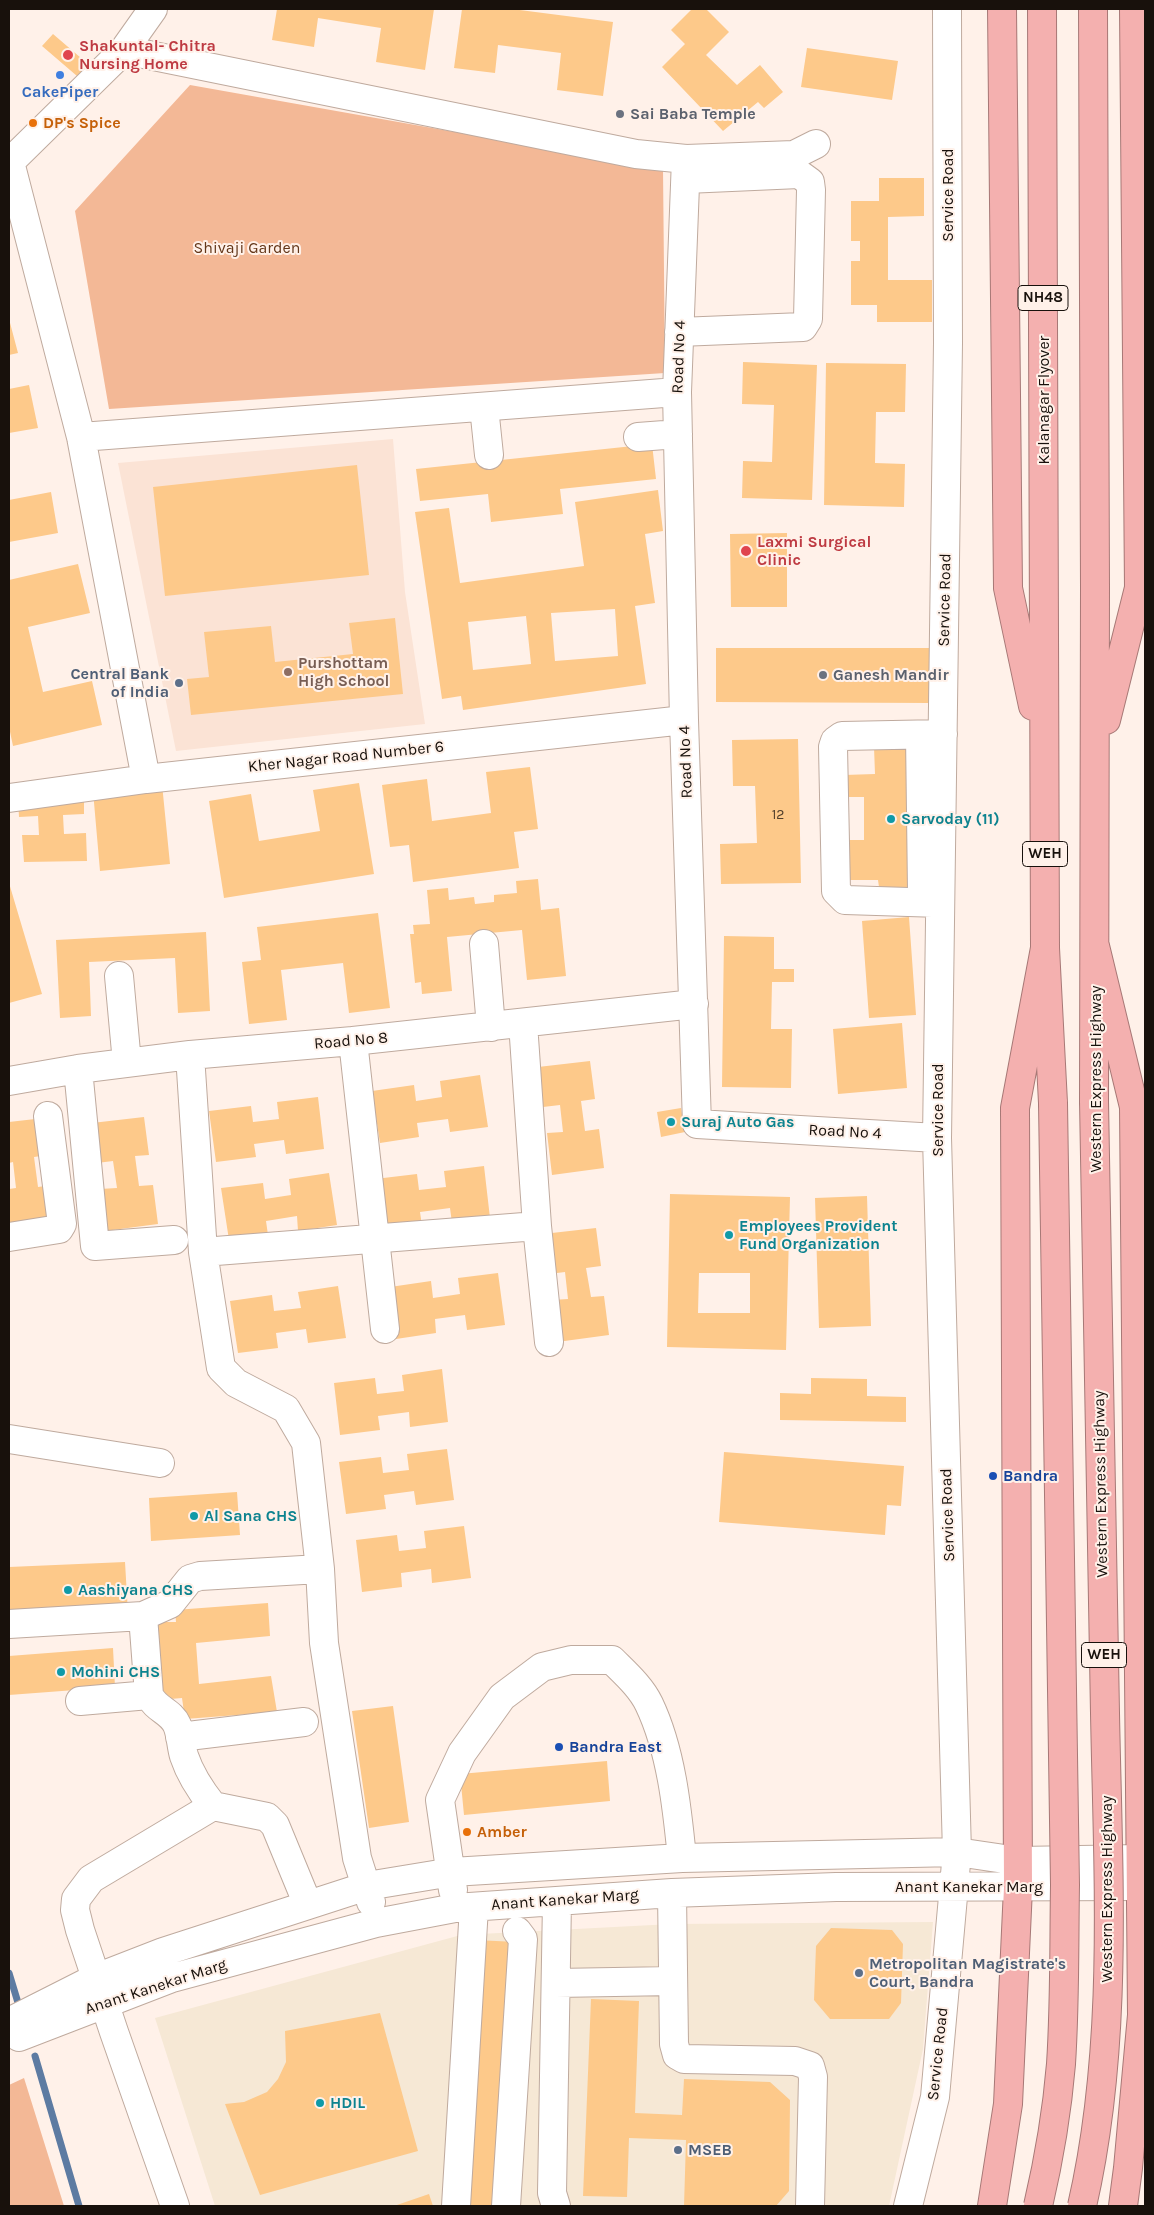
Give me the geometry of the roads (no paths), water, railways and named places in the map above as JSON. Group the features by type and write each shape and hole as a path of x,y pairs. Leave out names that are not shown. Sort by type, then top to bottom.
{"highway":[{"path":"1002,9 1008,588 1045,761"},
{"name":"Kalanagar Flyover","path":"1042,9 1045,761"},
{"path":"1093,9 1096,760"},
{"path":"1096,760 1139,588 1134,9"},
{"name":"Western Express Highway","path":"1082,2206 1098,2121 1104,2070 1108,1932 1094,1101 1096,760"},
{"name":"WEH","path":"1038,2206 1055,2116 1061,2064 1064,2001 1065,1885 1053,1103 1044,948 1045,761"},
{"path":"1095,946 1134,1107 1141,1886 1144,2017 1123,2206"},
{"path":"992,2206 1008,2104 1018,1888 1015,1108 1044,948"}],"street":[{"path":"146,779 81,437 10,161 124,50 153,9"},
{"name":"Service Road","path":"908,2206 935,2097 957,1852 931,903 931,734 948,343 948,9"},
{"path":"124,50 636,154 686,169 799,174 810,182 808,319 803,327 679,332"},
{"path":"686,169 794,155 816,144"},
{"name":"Road No 4","path":"686,169 677,392 684,720 697,1124 937,1138"},
{"path":"81,437 677,392"},
{"path":"484,407 489,455"},
{"path":"638,437 678,434"},
{"name":"Kher Nagar Road Number 6","path":"9,798 146,779 684,720"},
{"path":"931,734 842,736 835,741 833,747 836,891 845,900 931,903"},
{"path":"484,944 491,1027"},
{"path":"118,976 127,1063"},
{"name":"Road No 8","path":"9,1081 78,1069 190,1055 353,1041 694,1004"},
{"path":"523,1023 537,1226 549,1342"},
{"path":"353,1041 385,1329"},
{"path":"190,1055 203,1252 221,1368 236,1383 286,1409 306,1443 320,1569 325,1652 357,1858 376,1923"},
{"path":"78,1069 96,1246 174,1240"},
{"path":"9,1237 59,1229 62,1224 48,1116"},
{"path":"203,1252 537,1226"},
{"path":"9,1439 160,1463"},
{"path":"9,1624 143,1616 170,1604 190,1579 200,1576 320,1569"},
{"path":"143,1616 149,1695 153,1704 171,1716 178,1726 184,1756 200,1789 213,1806 267,1817 275,1825 308,1905"},
{"path":"456,2206 465,1907 452,1872 440,1800 462,1753 502,1698 542,1667 571,1660 612,1660 635,1684 648,1703 668,1760 677,1807 682,1858"},
{"path":"80,1701 149,1695"},
{"path":"180,1737 304,1722"},
{"path":"175,2206 80,1930 75,1910 76,1898 92,1879 213,1806"},
{"name":"Anant Kanekar Marg","path":"9,2041 100,1991 163,1952 366,1886 452,1872 682,1858 957,1852 1018,1860 1141,1859"},
{"name":"Anant Kanekar Marg","path":"9,2022 100,1991 172,1978 376,1923 465,1907 672,1893 864,1886 953,1888 1141,1886"},
{"path":"672,1893 674,2044 677,2055 684,2059 795,2061 810,2066 813,2077 810,2206"},
{"path":"556,2206 552,2193 557,1901"},
{"path":"506,2206 523,1939 517,1930"},
{"path":"163,1952 172,1978"},
{"path":"556,1983 673,1981"}],"waterway":[{"path":"9,1973 19,2006"},
{"path":"35,2056 79,2206"}],"place":[{"name":"Shakuntal- Chitra Nursing Home","path":"68,55"},
{"name":"CakePiper","path":"60,75"},
{"name":"Sai Baba Temple","path":"620,114"},
{"name":"DP's Spice","path":"33,123"},
{"name":"Laxmi Surgical Clinic","path":"746,551"},
{"name":"Purshottam High School","path":"288,672"},
{"name":"Ganesh Mandir","path":"823,675"},
{"name":"Central Bank of India","path":"179,683"},
{"name":"Sarvoday (11)","path":"891,819"},
{"name":"Suraj Auto Gas","path":"671,1122"},
{"name":"Employees Provident Fund Organization","path":"729,1235"},
{"name":"Bandra","path":"993,1476"},
{"name":"Al Sana CHS","path":"194,1516"},
{"name":"Aashiyana CHS","path":"68,1590"},
{"name":"Mohini CHS","path":"61,1672"},
{"name":"Bandra East","path":"559,1747"},
{"name":"Amber","path":"467,1832"},
{"name":"Metropolitan Magistrate's Court, Bandra","path":"859,1973"},
{"name":"HDIL","path":"320,2103"},
{"name":"MSEB","path":"678,2150"}],"park label":[{"name":"Shivaji Garden","path":"247,248"}]}
